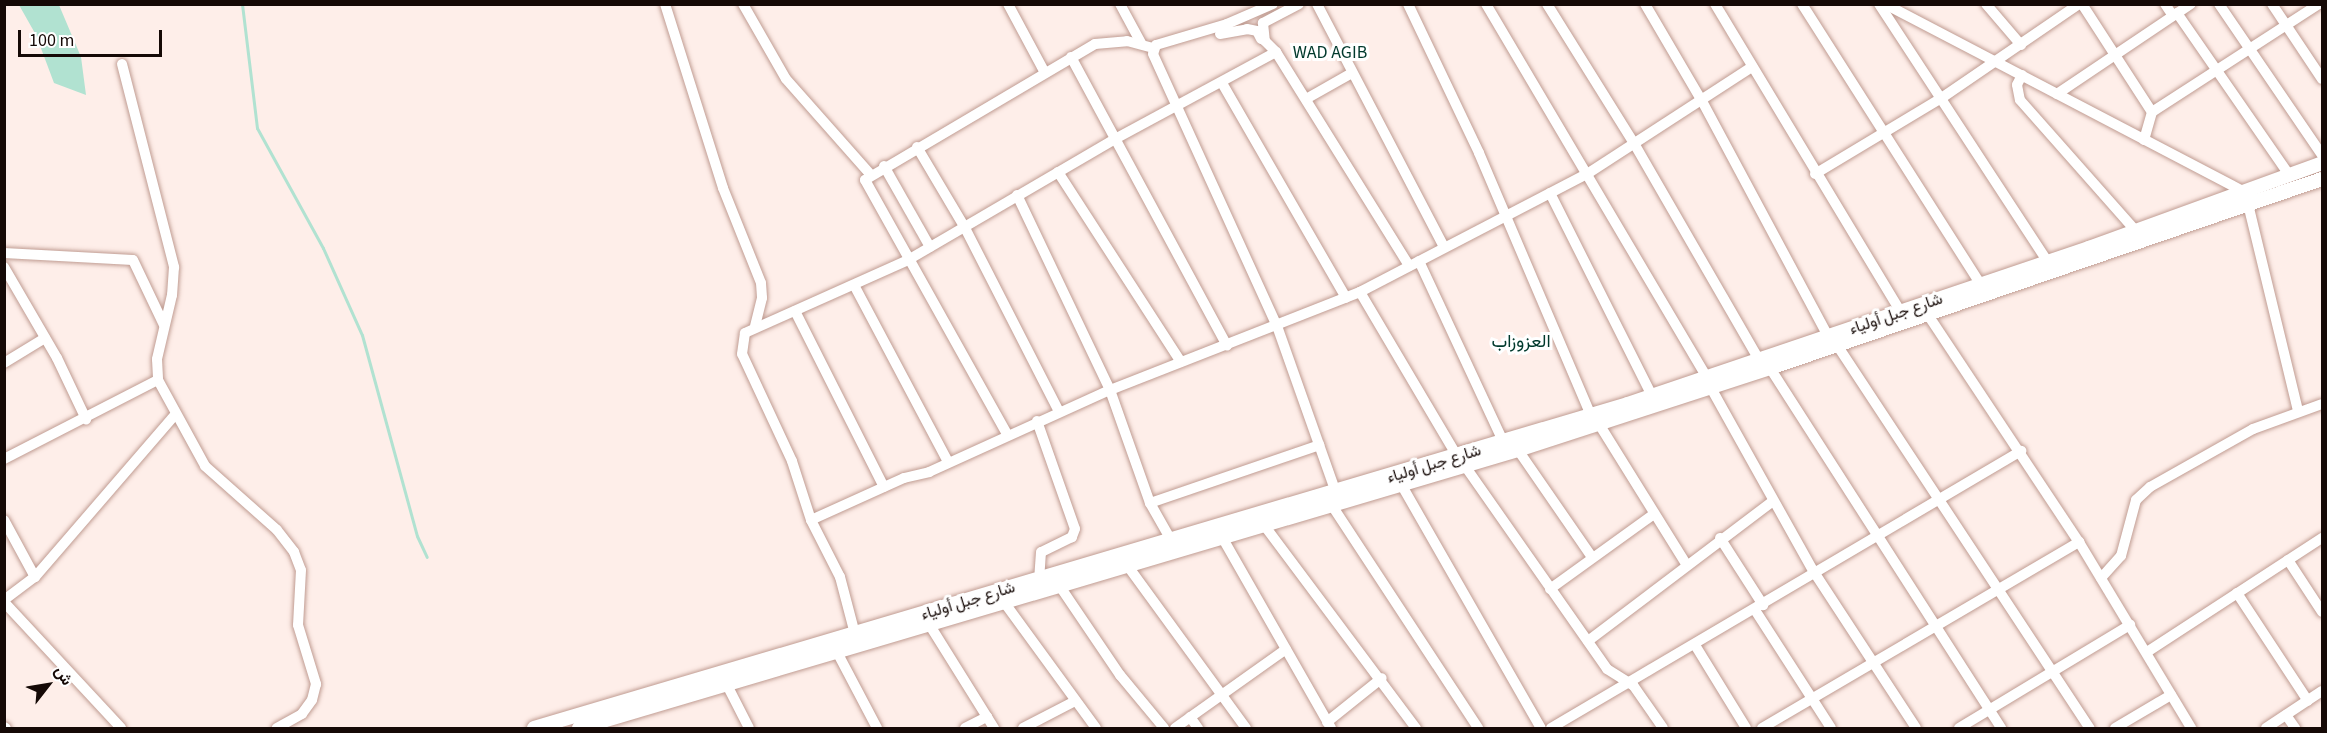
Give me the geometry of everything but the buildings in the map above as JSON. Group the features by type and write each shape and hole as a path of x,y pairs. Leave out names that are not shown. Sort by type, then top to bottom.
{"main road":[{"name":"شارع جبل أولياء","path":"1833,340 1901,312 1924,310 1981,285 2322,163"},
{"name":"شارع جبل أولياء","path":"1334,498 1401,484 1504,443 1595,420 2322,179"},
{"name":"شارع جبل أولياء","path":"534,729 1171,540 1283,513 1461,461 1518,450 1652,396 1709,383"},
{"name":"شارع جبل أولياء","path":"579,729 1264,525 1283,513"}],"street":[{"path":"665,4 723,189 761,283 762,298 755,326"},
{"path":"743,4 786,78 870,174"},
{"path":"1008,4 1044,71"},
{"path":"1119,4 1141,43"},
{"path":"1007,434 866,187 865,180 870,174 1044,71 1104,42 1141,43 1153,48 1273,4"},
{"path":"1299,4 1263,23 1265,41 1414,263 1504,443"},
{"path":"1317,4 1444,247"},
{"path":"1408,4 1595,420 1686,564"},
{"path":"1486,4 1709,383 1814,572 1916,729"},
{"path":"1547,4 1635,145 1765,364 2001,729"},
{"path":"1645,4 1702,101 1833,340 2090,729"},
{"path":"1715,4 1815,174 1901,312"},
{"path":"1802,4 1981,285"},
{"path":"1869,4 1882,7 1998,62 2243,191"},
{"path":"1986,4 2021,45"},
{"path":"1815,174 1998,62 2081,4 2152,112"},
{"path":"2165,4 2175,14 2289,175"},
{"path":"2057,94 2191,4"},
{"path":"2219,4 2322,154"},
{"path":"2272,4 2322,79"},
{"path":"2144,140 2152,112 2249,48 2321,5"},
{"path":"1882,7 1943,97 2048,262"},
{"path":"1192,35 1247,28 1257,31 1274,53"},
{"path":"1153,48 1176,109 1277,326 1319,445 1334,498 1478,729"},
{"path":"855,634 840,577 810,520 792,461 742,354 745,333 755,326 795,311 908,260 1115,139 1176,109 1274,53"},
{"path":"1071,57 1227,345"},
{"path":"123,64 172,252 174,280 157,359 158,380 174,416 205,466 277,530 299,561 302,578 298,625 316,684 312,700 302,714 277,729"},
{"path":"810,520 1110,390 1360,292 1587,174 1752,67"},
{"path":"1306,99 1352,73"},
{"path":"2022,75 2017,85 2020,100 2136,231"},
{"path":"1221,83 1346,298"},
{"path":"917,147 964,226 1059,412"},
{"path":"884,166 930,246"},
{"path":"1058,172 1181,362"},
{"path":"1550,193 1652,396"},
{"path":"1017,195 1110,390 1150,503 1171,540"},
{"path":"2248,204 2298,411"},
{"path":"4,253 134,260 164,325"},
{"path":"4,267 45,338 86,419"},
{"path":"854,285 948,462"},
{"path":"1360,292 1461,461 1612,674 1629,683 1663,729"},
{"path":"1924,310 2021,451 2102,578 2191,729"},
{"path":"795,311 884,487"},
{"path":"4,363 45,338"},
{"path":"4,459 86,419 158,380"},
{"path":"2102,578 2121,556 2136,500 2150,488 2253,429 2298,411 2322,405"},
{"path":"121,729 4,601 35,577 174,416"},
{"path":"1036,421 1075,528 1072,537 1041,552 1039,579"},
{"path":"1150,503 1319,445"},
{"path":"1518,450 1591,556"},
{"path":"1551,729 1570,724 1629,683 2021,451"},
{"path":"1401,484 1541,729"},
{"path":"1588,641 1720,538 1773,501"},
{"path":"1550,589 1591,556 1654,514"},
{"path":"4,520 35,577"},
{"path":"1264,525 1382,678 1416,729"},
{"path":"1222,537 1329,725 1382,678"},
{"path":"1720,538 1831,729"},
{"path":"2146,652 2322,538"},
{"path":"1762,729 2079,542"},
{"path":"2288,560 2322,612"},
{"path":"1127,566 1246,729"},
{"path":"1059,585 1120,675 1164,729"},
{"path":"2237,593 2308,701"},
{"path":"1005,602 1096,729"},
{"path":"929,624 994,729"},
{"path":"1959,729 2130,625"},
{"path":"1695,645 1746,729"},
{"path":"1175,729 1286,649"},
{"path":"837,652 877,729"},
{"path":"727,685 749,729"},
{"path":"2266,729 2322,691"},
{"path":"2115,729 2171,695"},
{"path":"1023,729 1075,701"},
{"path":"2286,715 2295,729"},
{"path":"965,729 987,717"},
{"path":"1190,717 1198,729"}],"shaded area":[{"path":"19,5 59,5 81,57 86,95 54,83 36,35"}],"waterway":[{"path":"242,4 257,128 323,248 362,335 417,536 427,557"}],"district":[{"name":"WAD AGIB","path":"1330,53"},
{"name":"العزوزاب","path":"1521,342"}]}
